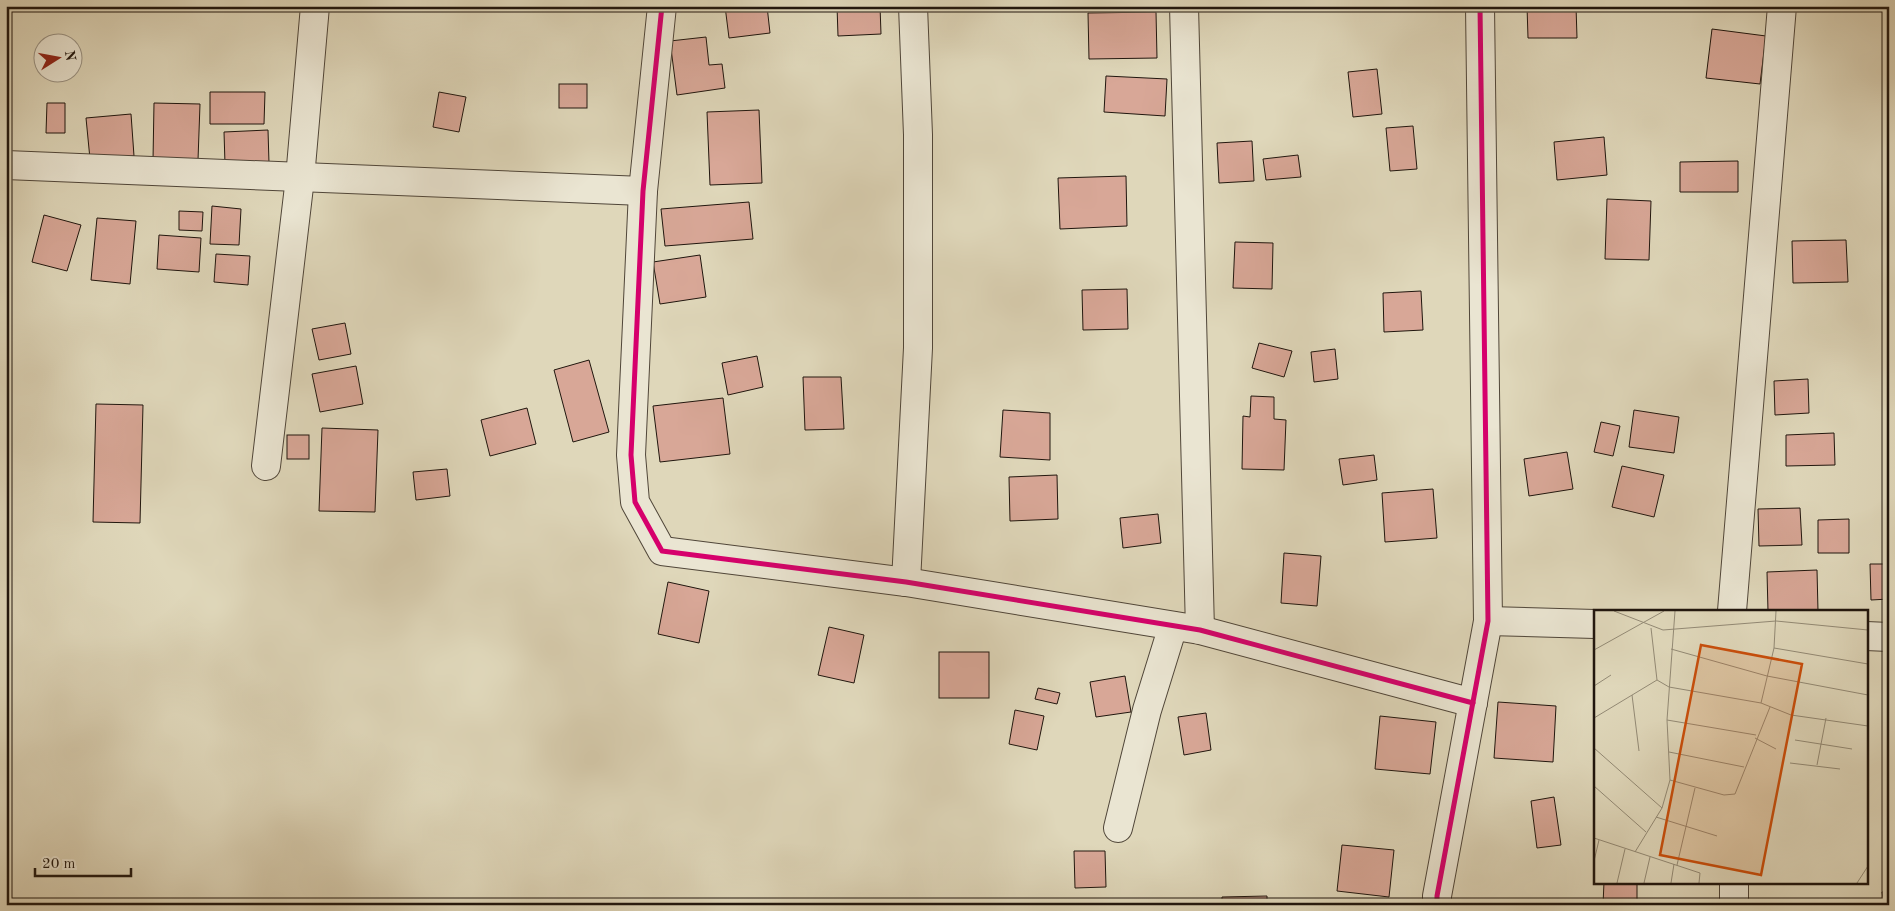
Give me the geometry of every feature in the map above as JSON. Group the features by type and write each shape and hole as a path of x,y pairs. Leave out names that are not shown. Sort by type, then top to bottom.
{"street":[{"path":"266,466 300,178 315,6"},
{"path":"662,6 642,192 631,455 635,502 662,550 906,582 1200,630 1473,702"},
{"path":"906,582 918,348 918,135 913,6"},
{"path":"1184,6 1200,630"},
{"path":"1437,905 1437,896 1488,621 1480,6"},
{"path":"1732,610 1782,6"},
{"path":"6,165 642,192"},
{"path":"1488,621 1594,624"},
{"path":"1118,828 1147,710 1173,626"},
{"path":"1868,636 1889,638"},
{"path":"1734,884 1734,905"}],"building":[{"path":"27,6 64,6 64,8"},
{"path":"71,6 124,6 124,10 71,10"},
{"path":"725,6 767,6 770,33 729,38"},
{"path":"837,6 880,6 881,34 838,36"},
{"path":"1527,6 1576,6 1577,38 1528,38"},
{"path":"1156,12 1157,58 1089,59 1088,13"},
{"path":"1712,29 1766,36 1760,84 1706,78"},
{"path":"706,37 709,65 722,64 725,88 677,95 670,41"},
{"path":"1377,69 1382,114 1353,117 1348,72"},
{"path":"1106,76 1167,79 1165,116 1104,112"},
{"path":"559,84 587,84 587,108 559,108"},
{"path":"210,92 265,92 264,124 210,124"},
{"path":"439,92 466,97 459,132 433,127"},
{"path":"47,103 65,103 65,133 46,133"},
{"path":"154,103 200,104 198,160 153,160"},
{"path":"759,110 762,183 710,185 707,112"},
{"path":"131,114 134,156 90,159 86,118"},
{"path":"1413,126 1417,169 1390,171 1386,128"},
{"path":"268,130 269,163 225,164 224,132"},
{"path":"1604,137 1607,175 1557,180 1554,142"},
{"path":"1252,141 1254,181 1219,183 1217,143"},
{"path":"1298,155 1301,177 1266,180 1263,159"},
{"path":"1738,161 1738,192 1680,192 1680,162"},
{"path":"1126,176 1127,226 1060,229 1058,178"},
{"path":"1607,199 1651,201 1649,260 1605,259"},
{"path":"749,202 753,239 665,246 661,209"},
{"path":"212,206 241,209 239,245 210,244"},
{"path":"179,211 203,212 202,231 179,230"},
{"path":"44,215 81,225 67,271 32,262"},
{"path":"97,218 136,221 130,284 91,280"},
{"path":"159,235 201,238 199,272 157,269"},
{"path":"1846,240 1848,282 1793,283 1792,241"},
{"path":"1235,242 1273,243 1272,289 1233,288"},
{"path":"216,254 250,256 248,285 214,282"},
{"path":"700,255 706,297 660,304 653,262"},
{"path":"1127,289 1128,329 1083,330 1082,290"},
{"path":"1421,291 1423,330 1384,332 1383,293"},
{"path":"345,323 351,354 319,360 312,329"},
{"path":"1259,343 1292,351 1284,377 1252,368"},
{"path":"1335,349 1338,379 1314,382 1311,352"},
{"path":"757,356 763,387 728,395 722,363"},
{"path":"589,360 609,432 573,442 554,370"},
{"path":"356,366 363,404 320,412 312,374"},
{"path":"803,377 841,377 844,429 805,430"},
{"path":"1808,379 1809,413 1775,415 1774,381"},
{"path":"1251,396 1274,397 1274,419 1286,420 1284,470 1242,469 1243,416 1250,417"},
{"path":"723,398 730,454 660,462 653,406"},
{"path":"96,404 143,405 140,523 93,522"},
{"path":"527,408 536,444 490,456 481,420"},
{"path":"1003,410 1050,413 1050,460 1000,457"},
{"path":"1634,410 1679,417 1674,453 1629,447"},
{"path":"1601,422 1620,426 1613,456 1594,452"},
{"path":"322,428 378,430 375,512 319,511"},
{"path":"1834,433 1835,465 1786,466 1786,435"},
{"path":"287,435 309,435 309,459 287,459"},
{"path":"1567,452 1573,489 1529,496 1524,459"},
{"path":"1374,455 1377,480 1343,485 1339,459"},
{"path":"1622,466 1664,475 1654,517 1612,507"},
{"path":"447,469 450,496 416,500 413,472"},
{"path":"1057,475 1058,519 1010,521 1009,477"},
{"path":"1433,489 1437,538 1385,542 1382,493"},
{"path":"1800,508 1802,545 1759,546 1758,509"},
{"path":"1158,514 1161,543 1123,548 1120,518"},
{"path":"1849,519 1849,553 1818,553 1818,520"},
{"path":"1284,553 1321,556 1317,606 1281,603"},
{"path":"1870,564 1889,564 1889,599 1871,600"},
{"path":"1817,570 1818,610 1768,610 1767,572"},
{"path":"668,582 709,591 699,643 658,634"},
{"path":"829,627 864,635 854,683 818,675"},
{"path":"939,652 989,652 989,698 939,698"},
{"path":"1125,676 1131,712 1096,717 1090,682"},
{"path":"1038,688 1060,693 1057,704 1035,699"},
{"path":"1498,702 1556,706 1553,762 1494,758"},
{"path":"1015,710 1044,716 1037,750 1009,744"},
{"path":"1206,713 1211,750 1184,755 1178,717"},
{"path":"1380,716 1436,722 1430,774 1375,769"},
{"path":"1554,797 1561,845 1537,848 1531,801"},
{"path":"1342,845 1394,850 1389,897 1337,891"},
{"path":"1074,851 1105,851 1106,887 1075,888"},
{"path":"1604,884 1637,884 1637,905 1603,905"},
{"path":"1889,891 1889,905 1884,905 1882,892"},
{"path":"1267,896 1267,905 1222,905 1222,897"}],"cycle path":[{"path":"662,6 643,191 631,455 635,502 662,551 906,582 1200,630 1473,703"},
{"path":"1437,905 1437,896 1488,621 1480,6"}]}
